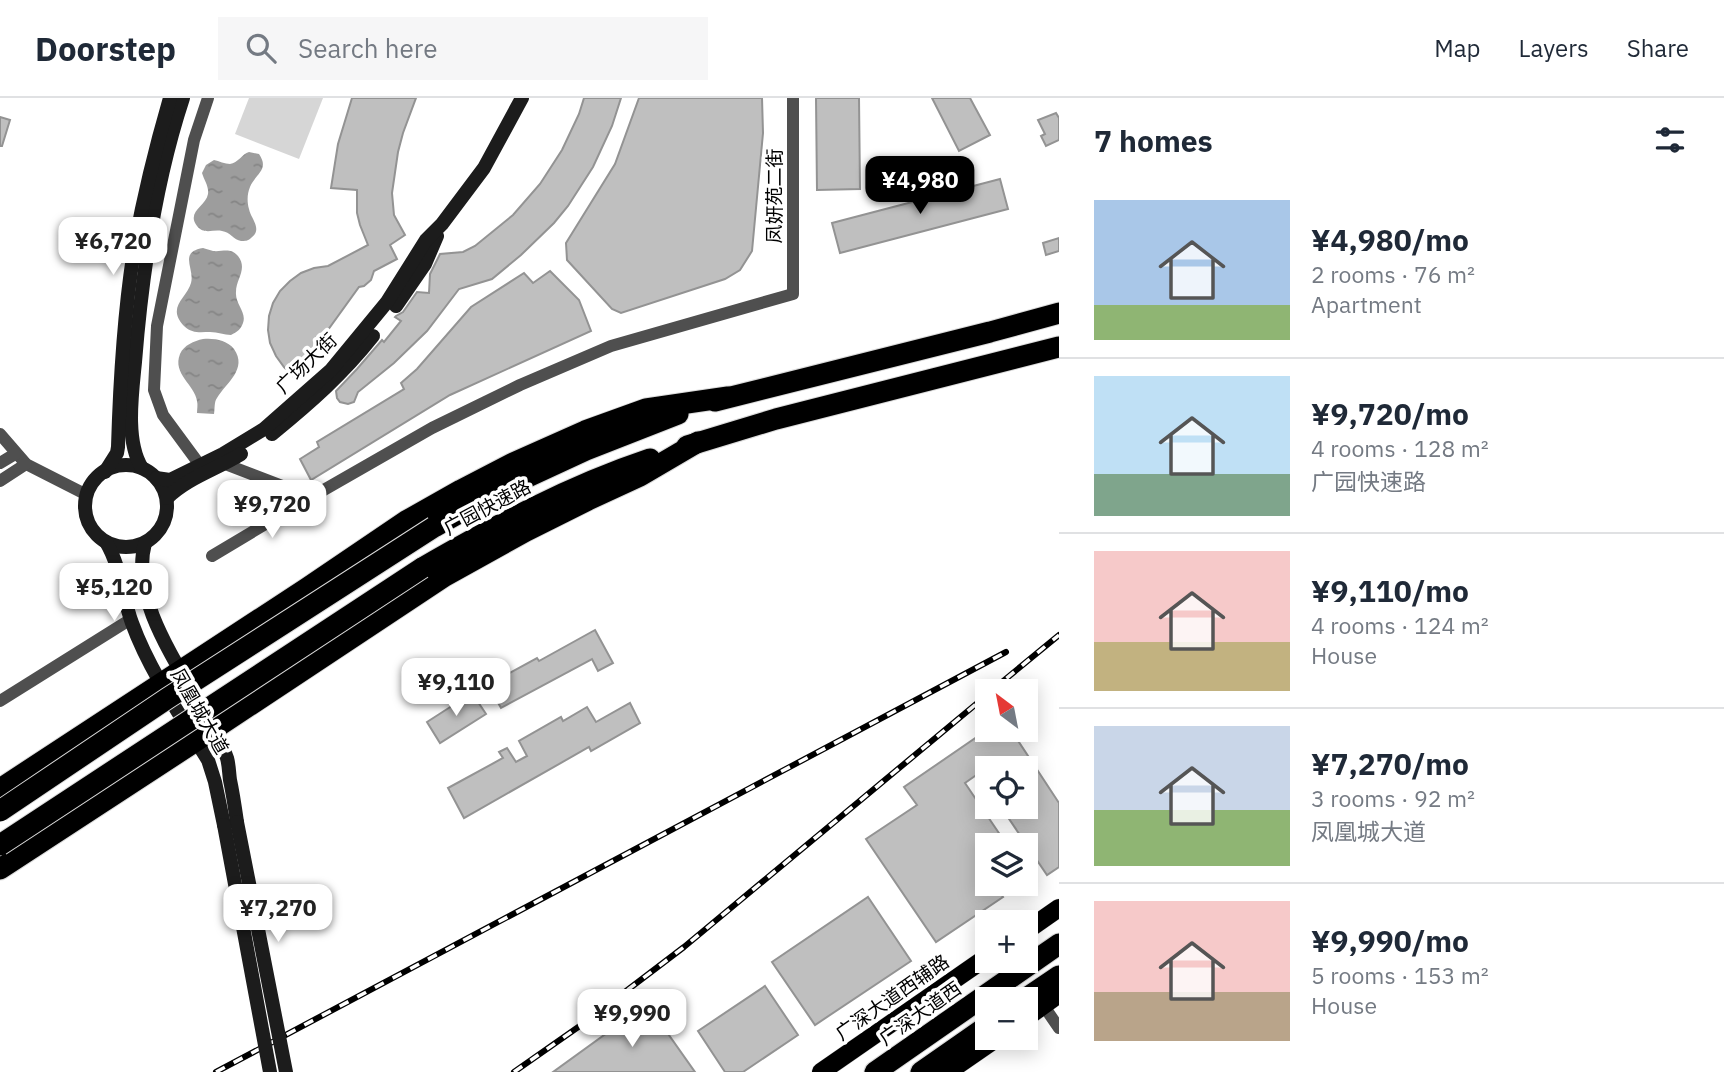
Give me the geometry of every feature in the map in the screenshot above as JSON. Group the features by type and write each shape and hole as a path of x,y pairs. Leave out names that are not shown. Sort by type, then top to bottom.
{"highway":[{"name":"广园快速路","path":"0,811 168,698 434,527 506,487 586,450 728,397 1059,313"},
{"name":"广园快速路","path":"0,845 422,568 489,529 554,497 624,468 698,442 776,419 1059,346"},
{"path":"0,789 406,521 513,463 586,431 646,409 728,397"},
{"path":"0,869 445,576 526,531 640,476 698,442"},
{"name":"广深大道西","path":"875,1072 1059,944"},
{"path":"1038,995 1059,976"},
{"path":"921,1072 975,1034"}],"main road":[{"path":"105,471 128,465 142,468 162,485 167,498 167,511 156,535 145,543 119,547 106,542 95,533 88,522 85,509 93,482 105,471 117,453 124,338 135,244 170,98"},
{"path":"142,468 134,451 132,436 138,321 157,202 167,153 183,98"},
{"name":"广场大街","path":"204,469 264,429 331,370 387,302 426,240 442,224 484,168 522,98"},
{"name":"广场大街","path":"156,478 170,480 225,464 265,439 329,386 359,354 393,310 425,264 442,224"},
{"path":"167,498 204,469"},
{"name":"凤凰城大道","path":"106,542 114,555 131,620 161,683 227,760 230,824 270,1072"},
{"name":"凤凰城大道","path":"145,543 142,555 143,578 148,603 155,623 181,670 205,735 212,770 230,824 286,1072"},
{"path":"1038,923 1059,908"},
{"name":"广深大道西辅路","path":"821,1072 975,965"},
{"path":"1038,998 1059,994"},
{"path":"948,1072 980,1050"}],"street":[{"path":"204,469 163,415 154,390 157,326 194,140 208,98"},
{"name":"凤妍苑二街","path":"315,495 432,428 520,385 611,346 793,294 793,98"},
{"path":"0,434 26,464 87,495"},
{"path":"0,463 15,454"},
{"path":"0,481 26,464"},
{"path":"225,464 306,495 315,495"},
{"path":"212,556 315,495"},
{"path":"254,515 261,527"},
{"path":"0,701 131,620"},
{"path":"1038,1004 1059,1028"}],"shaded area":[{"path":"249,98 323,98 299,159 235,134"}],"water":[{"path":"249,152 259,154 263,164 248,195 249,209 256,228 254,235 249,240 241,241 225,232 200,229 194,217 208,194 202,173 206,165 214,160 233,163"},
{"path":"203,248 232,252 241,261 242,270 236,296 244,319 240,329 231,335 190,330 184,326 177,313 179,303 191,283 189,257 195,250"},
{"path":"203,339 224,342 234,349 238,356 237,369 216,400 214,414 197,413 195,395 179,368 178,361 184,348"}],"building":[{"path":"352,98 416,98 398,152 392,193 394,215 405,235 390,245 397,259 374,271 371,280 359,287 294,377 276,356 270,343 269,316 273,303 280,291 301,273 328,266 368,245 357,213 357,190 331,188 338,144"},
{"path":"584,98 621,98 612,126 593,167 568,206 521,255 492,279 459,289 427,331 394,363 358,392 354,402 340,402 336,391 401,321 395,317 403,312 417,292 429,293 430,274 440,254 463,252 475,246 513,215 540,184 562,150"},
{"path":"639,98 762,98 763,133 752,251 740,270 725,279 621,313 612,309 567,260 566,243 615,164"},
{"path":"816,98 859,98 860,189 817,190"},
{"path":"932,98 970,98 990,135 959,151"},
{"path":"1056,113 1059,118 1059,140 1046,146 1041,136 1045,134 1038,120"},
{"path":"0,117 10,120 2,146 0,146"},
{"path":"1000,179 1008,209 840,253 832,223"},
{"path":"1059,238 1059,251 1046,255 1043,243"},
{"path":"550,271 579,300 591,331 450,395 311,480 300,459 319,447 317,442 404,389 401,383 417,369 471,307 524,273 533,283"},
{"path":"595,630 613,663 598,671 592,659 501,708 488,685"},
{"path":"472,693 486,714 440,743 427,722"},
{"path":"630,703 640,723 591,751 589,747 464,818 448,788 503,758 499,752 507,748 516,762 527,756 519,741 561,717 563,721 587,707 596,722"},
{"path":"975,738 975,742 1019,742 1028,756 975,756 975,776 965,783 975,798 975,819 989,819 999,833 975,833 975,896 1003,897 984,910 975,910 975,916 936,942 866,839 917,805 904,787"},
{"path":"1038,771 1059,803 1059,867 1047,875 1038,862 1038,833 1019,833 1009,819 1038,819"},
{"path":"868,897 911,961 815,1025 772,962"},
{"path":"765,986 798,1035 743,1072 725,1072 698,1031"},
{"path":"647,1004 695,1072 553,1072"}],"railway":[{"path":"1006,679 1059,635"},
{"path":"216,1072 1006,652"},
{"path":"514,1072 684,947 975,705"}]}
